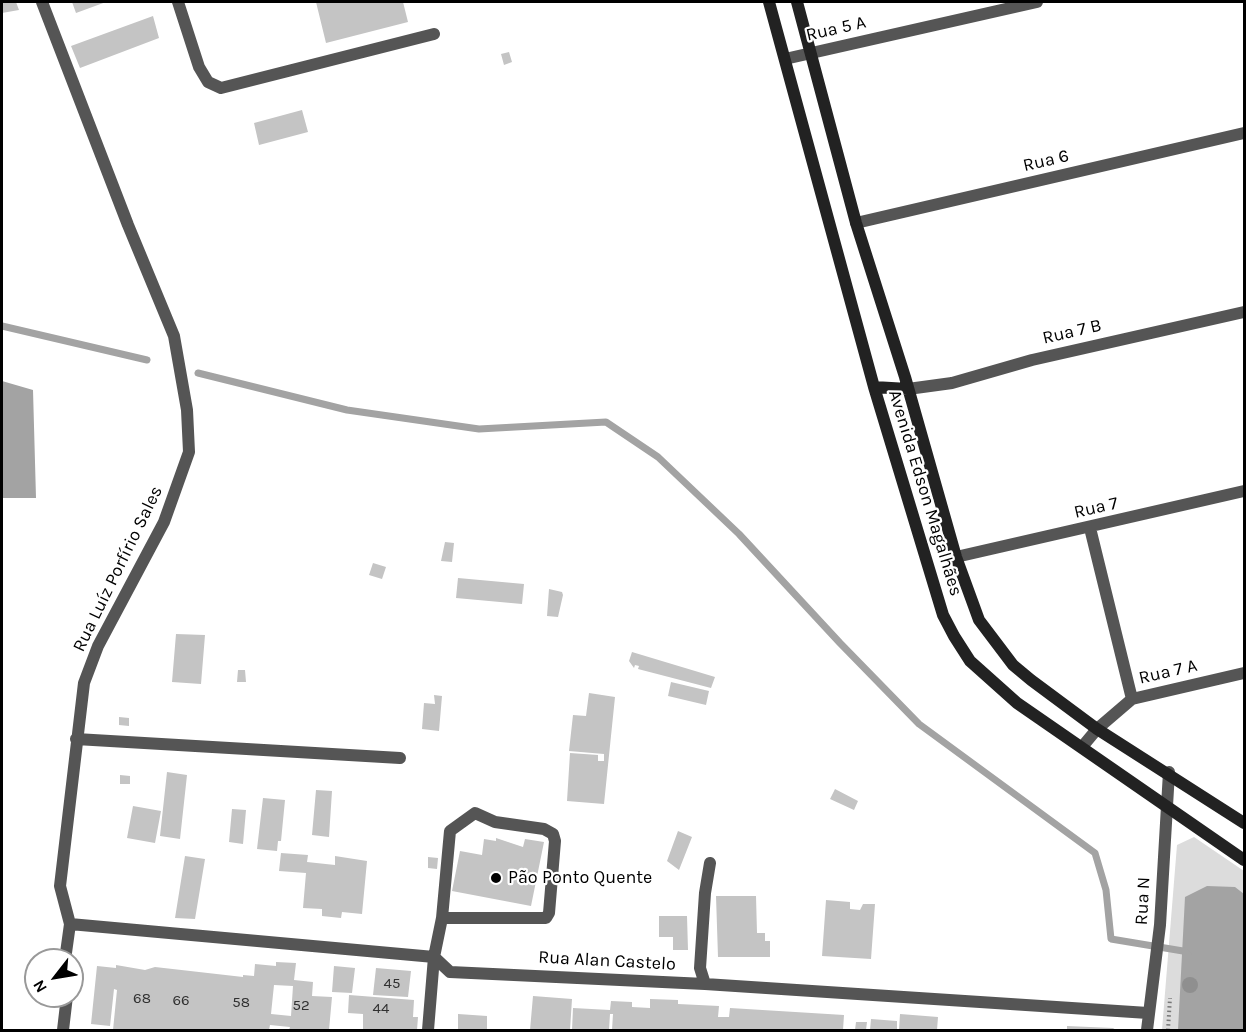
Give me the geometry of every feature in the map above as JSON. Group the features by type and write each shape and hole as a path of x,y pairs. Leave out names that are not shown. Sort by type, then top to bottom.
{"street":[{"name":"Rua Luíz Porfírio Sales","path":"42,2 128,225 174,336 188,410 189,452 177,490 164,522 98,646 84,683 60,886 70,924 67,948"},
{"path":"178,2 199,67 208,82 221,88 434,34"},
{"name":"Avenida Edson Magalhães","path":"769,2 874,387 943,615 954,636 970,661 1017,703 1245,860"},
{"name":"Avenida Edson Magalhães","path":"797,2 856,223 908,389 956,558 970,599 990,638 1013,665 1097,729 1169,772 1245,823"},
{"name":"Rua 5 A","path":"785,59 1036,2"},
{"name":"Rua 6","path":"856,223 1245,133"},
{"name":"Rua 7 B","path":"908,389 952,383 1032,360 1245,312"},
{"path":"874,387 908,389"},
{"name":"Rua 7","path":"956,558 1245,491"},
{"path":"1090,528 1132,699"},
{"name":"Rua 7 A","path":"1082,747 1097,729 1132,699 1245,673"},
{"path":"76,739 400,758"},
{"name":"Rua N","path":"1147,1030 1160,925 1169,772"},
{"path":"428,1030 434,957 442,918 450,831 466,817 475,813 495,822 544,829 553,834 555,841 549,913 546,918 442,918"},
{"path":"705,984 700,968 705,893 710,862"},
{"name":"Rua Alan Castelo","path":"70,924 434,957 450,972 705,984 1148,1013"},
{"path":"63,1030 66,1008"}],"path":[{"path":"1168,1030 1170,996"}],"shaded area":[{"path":"2,381 33,390 36,498 2,498"},
{"path":"1194,837 1244,871 1244,1030 1162,1030 1177,845"},
{"path":"1207,886 1235,887 1244,894 1244,1030 1178,1030 1185,897"}],"building":[{"path":"2,2 16,2 19,10 2,13"},
{"path":"72,2 106,2 76,13"},
{"path":"316,2 403,2 408,22 326,43"},
{"path":"153,16 159,38 80,68 71,46"},
{"path":"509,52 512,62 504,65 501,54"},
{"path":"302,110 308,132 259,145 254,123"},
{"path":"445,542 454,543 452,562 441,561"},
{"path":"373,563 386,567 382,579 369,575"},
{"path":"458,578 524,584 522,604 456,598"},
{"path":"549,589 562,592 563,595 558,617 547,616"},
{"path":"176,634 205,635 201,684 172,682"},
{"path":"632,652 715,677 711,688 638,669 639,666 635,665 634,668 629,661"},
{"path":"238,670 245,670 246,682 237,682"},
{"path":"671,682 709,691 706,705 668,696"},
{"path":"589,693 615,697 604,804 567,801 570,753 598,755 598,761 604,761 604,754 569,751 573,715 586,716"},
{"path":"434,695 442,696 439,731 422,729 424,703 435,704"},
{"path":"119,717 129,718 129,726 119,725"},
{"path":"167,772 187,775 180,839 160,836"},
{"path":"120,775 130,776 130,784 120,784"},
{"path":"835,789 858,801 854,810 830,799"},
{"path":"316,790 332,791 329,837 312,835"},
{"path":"263,798 285,800 281,841 278,841 277,851 257,849"},
{"path":"133,806 161,811 155,843 127,838"},
{"path":"232,809 246,810 243,844 229,842"},
{"path":"678,831 692,837 679,870 667,861"},
{"name":"Pão Ponto Quente","path":"496,838 523,847 525,839 544,842 531,906 452,891 460,851 482,855 484,839 496,841"},
{"path":"281,853 308,855 307,862 335,865 335,856 367,861 362,914 342,912 341,918 322,916 322,909 303,908 306,873 279,871"},
{"path":"185,856 205,859 195,919 175,918"},
{"path":"428,857 438,858 437,869 428,868"},
{"path":"716,896 756,896 757,933 765,933 765,941 770,941 770,957 718,957"},
{"path":"826,900 850,902 850,909 860,910 863,904 875,904 871,959 822,956"},
{"path":"659,916 687,916 688,950 673,950 673,937 659,937"},
{"path":"276,962 296,963 294,980 313,982 312,996 332,997 329,1030 289,1030 290,1027 270,1025 269,1030 113,1030 117,990 114,989 110,1026 91,1024 97,966 116,968 116,965 145,970 155,967 243,977 243,975 254,976 255,964 276,966","holes":["274,985 293,986 291,1016 271,1014"]},
{"path":"334,966 355,968 352,993 332,992"},
{"path":"376,968 411,971 408,997 373,995"},
{"path":"349,995 414,1000 413,1017 418,1017 417,1030 363,1030 363,1014 348,1013"},
{"path":"533,996 572,999 570,1030 530,1030"},
{"path":"650,999 678,1000 678,1004 719,1006 718,1017 729,1017 730,1008 844,1015 843,1030 612,1030 613,1014 610,1014 609,1030 572,1030 573,1008 610,1010 611,1001 632,1002 632,1007 650,1008"},
{"path":"458,1014 487,1016 487,1030 458,1030"},
{"path":"900,1014 938,1017 937,1030 899,1030"},
{"path":"871,1019 897,1021 897,1030 870,1030"},
{"path":"856,1022 867,1022 866,1030 855,1030"},
{"path":"1067,1026 1113,1028 1116,1030 1067,1030"}],"waterway":[{"path":"2,326 147,360"},
{"path":"198,373 347,410 479,429 606,422 658,457 739,534 919,724 1095,853 1106,890 1111,939 1183,951 1188,955"}],"place":[{"name":"Pão Ponto Quente","path":"496,878"}]}
